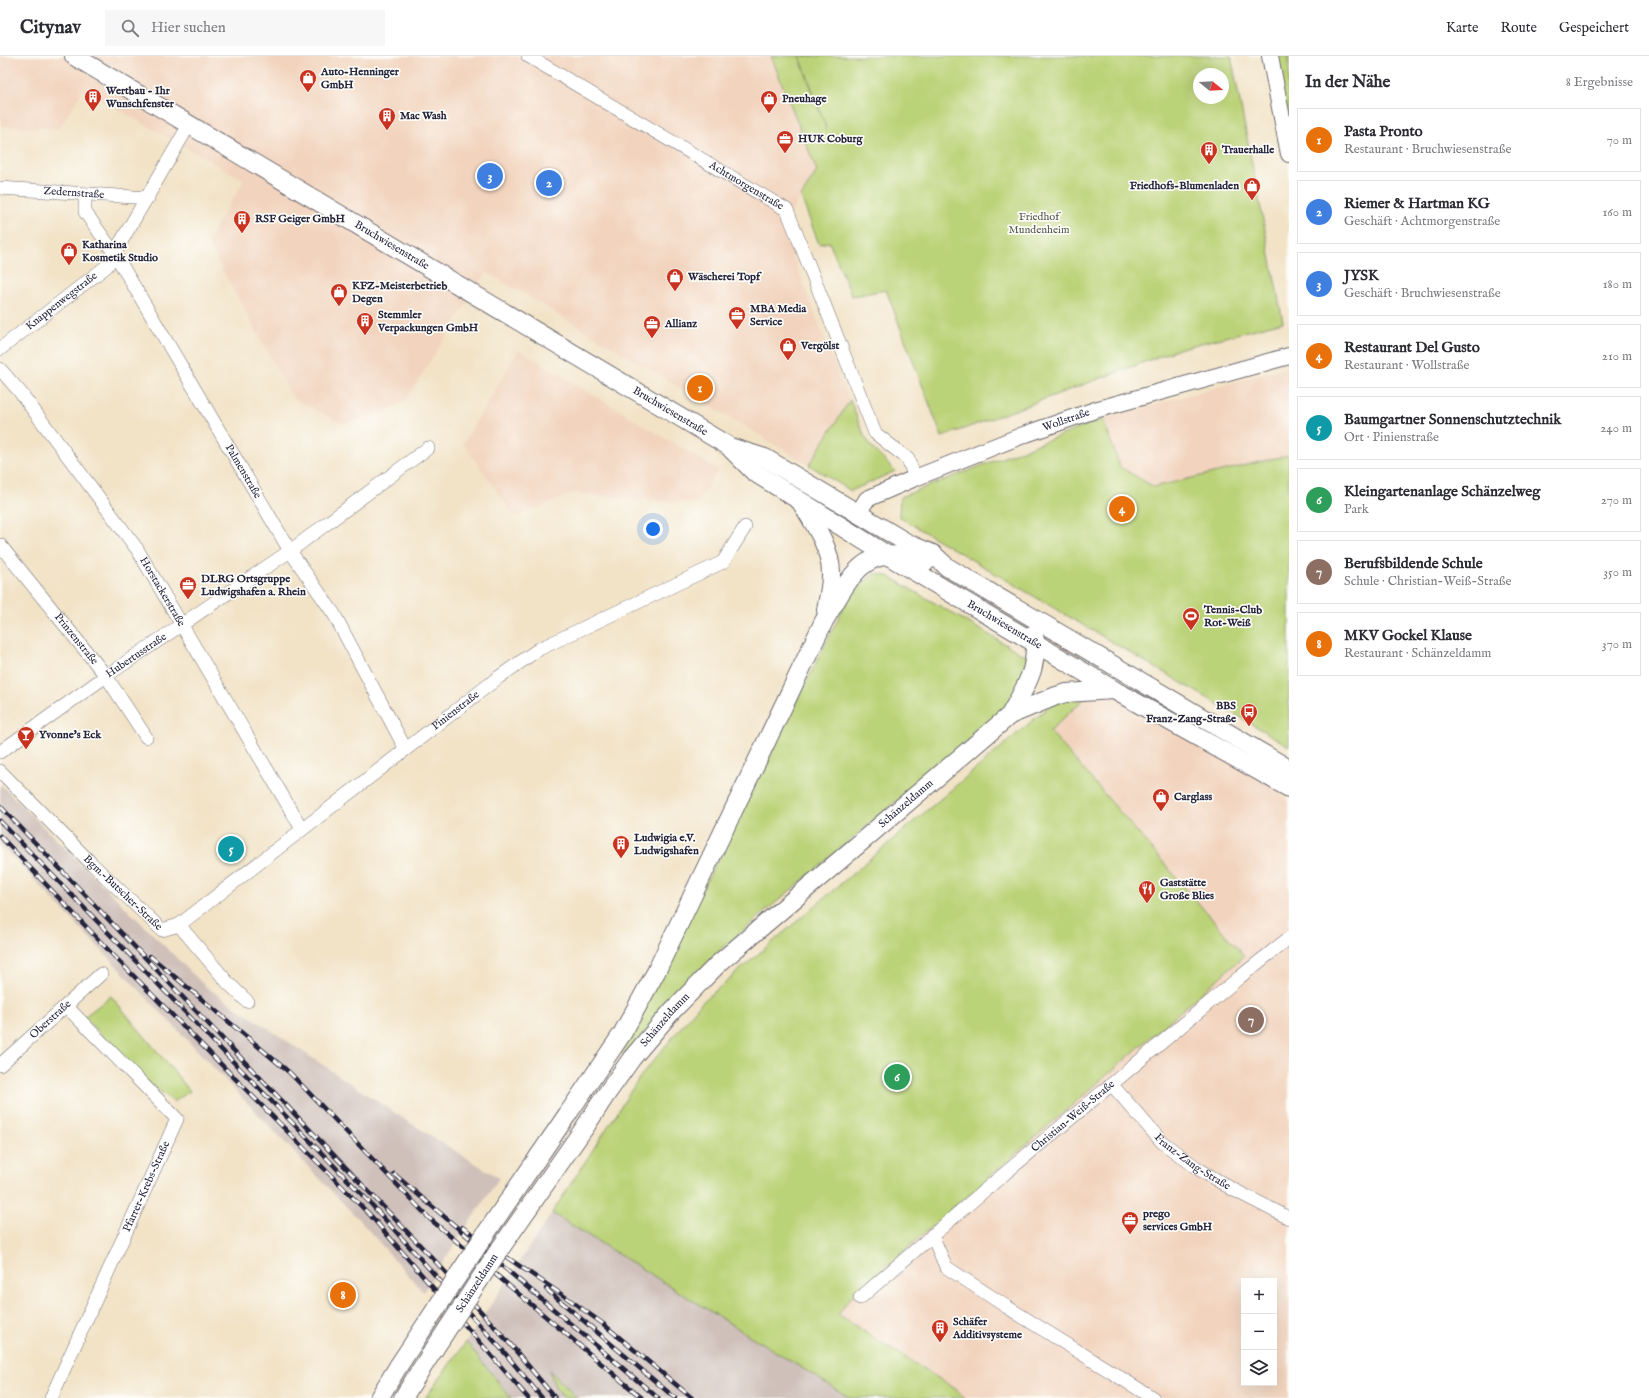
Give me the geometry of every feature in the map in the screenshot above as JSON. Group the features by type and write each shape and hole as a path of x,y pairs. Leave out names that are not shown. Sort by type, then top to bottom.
{"main road":[{"name":"Bruchwiesenstraße","path":"74,56 730,447 765,458 910,544 934,554 947,567 1289,769"},
{"name":"Bruchwiesenstraße","path":"730,447 754,472 887,555 1114,690 1289,788"},
{"name":"Schänzeldamm","path":"801,502 820,536 828,555 831,574 829,596 824,621"},
{"name":"Schänzeldamm","path":"379,1398 480,1242 622,1034 656,972 824,621 846,584 862,565 887,555 910,556 947,567"},
{"name":"Schänzeldamm","path":"1010,715 1032,673 1036,643 1032,618"},
{"name":"Schänzeldamm","path":"403,1398 497,1254 632,1058 672,1011 718,964 1010,715 1066,693 1114,690"}],"street":[{"name":"Achtmorgenstraße","path":"528,56 787,210 875,433 908,459 914,478"},
{"path":"1270,56 1287,136 1289,154"},
{"name":"Knappenwegstraße","path":"0,349 107,266 148,198 189,124"},
{"name":"Zedernstraße","path":"0,188 148,198"},
{"name":"Palmenstraße","path":"85,194 85,212 115,254 290,551 334,614 405,748"},
{"name":"Wollstraße","path":"858,513 867,499 914,478 1026,434 1095,410 1289,356"},
{"name":"Horstackerstraße","path":"0,369 20,392 137,549 302,829"},
{"name":"Hubertusstraße","path":"0,752 106,676 290,551 428,448"},
{"name":"Pinienstraße","path":"179,925 405,748 499,677 539,649 723,562 745,527"},
{"name":"Prinzenstraße","path":"0,545 106,676 146,737"},
{"name":"Bgm.-Butscher-Straße","path":"0,771 92,864 162,930 179,925 228,983 247,1001"},
{"name":"Christian-Weiß-Straße","path":"860,1298 932,1235 1243,974 1289,938"},
{"name":"Oberstraße","path":"0,1065 101,974"},
{"name":"Pfarrer-Krebs-Straße","path":"51,1398 176,1119 66,1006"},
{"name":"Franz-Zang-Straße","path":"1112,1085 1162,1142 1197,1168 1232,1189 1289,1218"},
{"path":"932,1235 946,1267 1153,1398"}],"shaded area":[{"path":"0,56 771,56 817,171 782,228 849,402 809,465 487,272 406,400 383,414 343,424 293,398 207,242 244,180 83,90 59,129 0,126"},
{"path":"519,350 718,470 697,504 573,493 515,517 463,443"},
{"path":"1289,367 1289,455 1154,487 1120,467 1103,419"},
{"path":"1114,690 1243,762 1289,802 1289,1398 965,1398 957,1390 838,1315 849,1299 1244,956 1050,730 1092,691"},
{"path":"0,784 206,987 404,1119 499,1178 423,1292 362,1223 0,844"},
{"path":"552,1213 850,1398 577,1398 550,1371 556,1389 564,1398 511,1398 466,1342"}],"green space":[{"name":"Friedhof Mundenheim","path":"771,56 799,56 827,130 800,56 1231,56 1283,322 1182,348 942,437 886,290 852,296 829,242 819,244 801,197 817,171"},
{"path":"1270,56 1289,56 1289,136"},
{"path":"850,400 864,435 873,449 895,471 851,491 809,465"},
{"name":"Tennis-Club Rot-Weiß","path":"1103,419 1120,467 1154,487 1289,455 1289,746 899,517 900,497"},
{"path":"875,573 890,577 1027,657 1022,678 1011,704 721,949 623,1055 621,1052 851,593"},
{"path":"1073,686 1086,697 1050,731 1244,956 849,1299 838,1315 957,1390 965,1398 850,1398 552,1213 640,1077 701,1003"},
{"path":"111,996 190,1091 174,1102 141,1077 84,1017"},
{"path":"466,1342 511,1398 425,1398"},
{"path":"549,1370 577,1398 564,1398 556,1389"}],"railway":[{"path":"0,806 438,1264 511,1345 555,1398"},
{"path":"0,821 372,1205 504,1352 542,1398"},
{"path":"0,836 114,956 371,1216 528,1398"},
{"path":"150,956 290,1073 430,1219 642,1398"},
{"path":"394,1174 658,1398"},
{"path":"462,1227 602,1323 692,1398"},
{"path":"546,1289 675,1398"}],"place":[{"name":"Auto-Henninger GmbH","path":"308,93"},
{"name":"Wertbau - Ihr Wunschfenster","path":"93,112"},
{"name":"Pneuhage","path":"769,114"},
{"name":"Mac Wash","path":"387,131"},
{"name":"HUK Coburg","path":"785,154"},
{"name":"Trauerhalle","path":"1209,165"},
{"name":"JYSK","path":"490,176"},
{"name":"Riemer & Hartman KG","path":"549,183"},
{"name":"Friedhofs-Blumenladen","path":"1252,201"},
{"name":"RSF Geiger GmbH","path":"242,234"},
{"name":"Katharina Kosmetik Studio","path":"69,266"},
{"name":"Wäscherei Topf","path":"675,292"},
{"name":"KFZ-Meisterbetrieb Degen","path":"339,307"},
{"name":"MBA Media Service","path":"737,330"},
{"name":"Stemmler Verpackungen GmbH","path":"365,336"},
{"name":"Allianz","path":"652,339"},
{"name":"Vergölst","path":"788,361"},
{"name":"Pasta Pronto","path":"700,388"},
{"name":"Restaurant Del Gusto","path":"1122,509"},
{"name":"DLRG Ortsgruppe Ludwigshafen a. Rhein","path":"188,600"},
{"name":"Tennis-Club Rot-Weiß","path":"1191,631"},
{"name":"BBS Franz-Zang-Straße","path":"1249,727"},
{"name":"Yvonne's Eck","path":"26,750"},
{"name":"Carglass","path":"1161,812"},
{"name":"Baumgartner Sonnenschutztechnik","path":"231,849"},
{"name":"Ludwigia e.V. Ludwigshafen","path":"621,859"},
{"name":"Gaststätte Große Blies","path":"1147,904"},
{"name":"Berufsbildende Schule","path":"1251,1020"},
{"name":"Kleingartenanlage Schänzelweg","path":"897,1077"},
{"name":"prego services GmbH","path":"1130,1235"},
{"name":"MKV Gockel Klause","path":"343,1295"},
{"name":"Schäfer Additivsysteme","path":"940,1343"}]}
